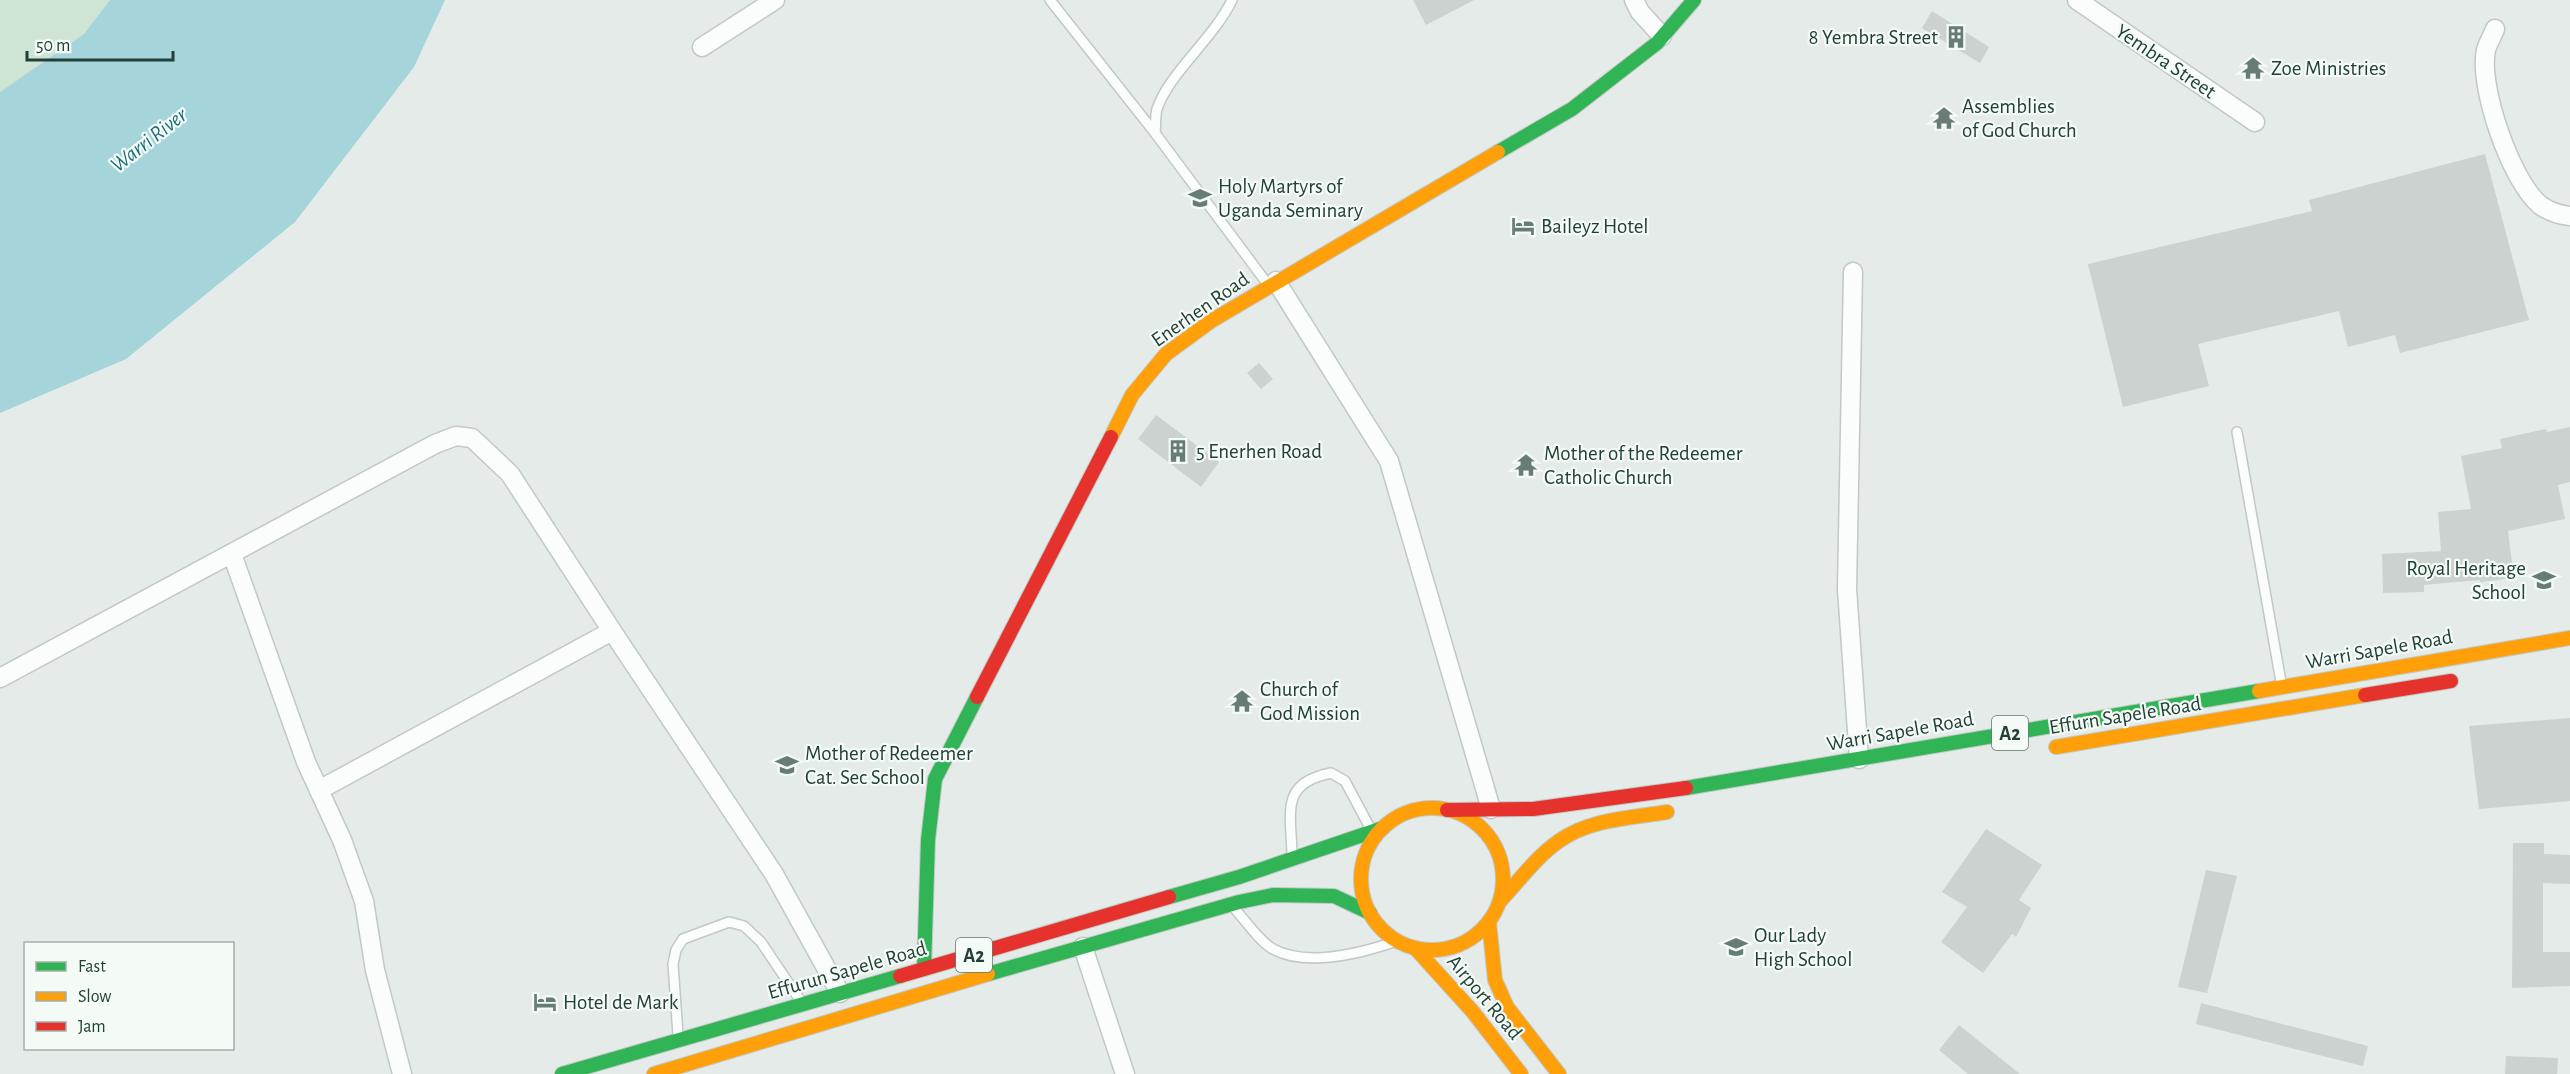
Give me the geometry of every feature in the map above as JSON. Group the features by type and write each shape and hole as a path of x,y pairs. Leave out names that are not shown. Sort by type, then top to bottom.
{"main road":[{"name":"Enerhen Road","path":"924,969 928,840 935,779 1132,395 1166,354 1210,321 1572,109 1657,43 1694,0"},
{"name":"Warri Sapele Road","path":"1447,810 1533,809 1743,780 2570,638"},
{"name":"Effurn Sapele Road","path":"2048,749 2466,678"},
{"name":"A2","path":"1500,901 1503,878 1498,855 1487,834 1469,819 1447,810 1424,808 1402,814 1377,829 1362,868 1362,891 1370,913 1382,929 1397,941 1415,948 1436,951 1456,946 1474,936 1489,922 1500,901 1559,841 1575,831 1596,824 1676,810"},
{"name":"Effurun Sapele Road","path":"562,1074 1228,880 1377,829"},
{"name":"Effurun Sapele Road","path":"654,1074 1230,904 1273,895 1304,894 1334,896 1370,913"},
{"name":"Airport Road","path":"1489,922 1495,980 1507,1007 1559,1074"},
{"name":"Airport Road","path":"1415,948 1473,1012 1521,1074"}],"street":[{"path":"702,47 775,0"},
{"path":"1634,0 1640,12 1662,36"},
{"name":"Yembra Street","path":"2077,0 2255,122"},
{"path":"2495,29 2486,51 2487,93 2506,148 2517,175 2540,205 2560,215 2570,216"},
{"path":"1853,272 1847,589 1859,759"},
{"path":"1272,284 1389,461 1491,809"},
{"path":"0,678 435,444 456,436 472,438 510,474 774,874 840,993"},
{"path":"232,554 306,762 342,840 364,901 375,970 402,1074"},
{"path":"319,790 612,631"},
{"path":"1083,947 1125,1074"}],"lane":[{"path":"1050,0 1272,284"},
{"path":"1155,133 1157,110 1171,84 1209,37 1232,0"},
{"path":"2236,432 2282,687"},
{"path":"1292,859 1291,806 1294,794 1303,782 1316,776 1331,773 1345,780 1377,829"},
{"path":"1230,904 1272,948 1294,957 1332,957 1365,952 1397,941"},
{"path":"678,1041 673,964 676,950 683,939 729,922 744,926 761,942 803,1004"}],"green space":[{"path":"0,0 110,0 84,34 0,92"}],"water":[{"name":"Warri River","path":"110,0 445,0 414,67 295,222 126,359 0,413 0,92 84,34"}],"building":[{"path":"1413,0 1474,0 1426,25"},
{"name":"8 Yembra Street","path":"1932,11 1989,47 1980,63 1922,28"},
{"path":"2485,154 2529,320 2400,353 2395,335 2348,347 2339,311 2198,344 2209,386 2123,407 2088,264 2312,211 2309,200"},
{"path":"1259,363 1273,379 1261,389 1247,373"},
{"name":"5 Enerhen Road","path":"1156,415 1219,462 1201,487 1138,439"},
{"path":"2570,427 2570,482 2558,485 2565,519 2508,531 2514,578 2424,585 2424,592 2383,593 2382,554 2441,551 2438,512 2471,509 2461,456 2502,448 2500,439 2546,429 2547,432"},
{"path":"2570,718 2570,801 2479,809 2469,726"},
{"path":"1986,829 2042,865 2019,900 2031,908 2016,937 2012,934 1983,973 1941,942 1967,907 1942,892"},
{"path":"2513,843 2544,843 2544,854 2570,855 2570,884 2543,883 2543,952 2570,952 2570,986 2512,988"},
{"path":"2206,870 2237,876 2207,993 2178,987"},
{"path":"2201,1003 2368,1046 2363,1066 2196,1024"},
{"path":"1959,1025 2020,1074 1968,1074 1939,1050"},
{"path":"2506,1056 2558,1058 2557,1074 2505,1074"}],"traffic: fast":[{"path":"1498,152 1572,109 1657,43 1694,0"},
{"path":"1686,788 2259,691"},
{"path":"924,969 928,840 935,779 977,697"},
{"path":"1169,897 1239,877 1383,828"},
{"path":"988,974 1239,902 1273,895 1334,896 1370,913"},
{"path":"562,1074 900,976"}],"traffic: slow":[{"path":"1111,437 1132,395 1166,354 1211,321 1498,152"},
{"path":"2259,691 2570,638"},
{"path":"2056,747 2365,695"},
{"path":"1432,808 1459,814 1482,829 1497,852 1503,879 1497,906 1482,929 1459,944 1432,950 1405,944 1382,929 1367,906 1361,879 1367,852 1382,829 1405,814 1432,808"},
{"path":"1500,901 1543,854 1571,834 1611,820 1667,812"},
{"path":"1489,922 1495,980 1507,1007 1559,1074"},
{"path":"1415,948 1473,1012 1521,1074"},
{"path":"654,1074 988,974"}],"traffic: jam":[{"path":"977,697 1111,437"},
{"path":"2365,695 2451,681"},
{"path":"1447,810 1533,809 1686,788"},
{"path":"900,976 1169,897"}],"place":[{"name":"8 Yembra Street","path":"1956,37"},
{"name":"Zoe Ministries","path":"2253,68"},
{"name":"Assemblies of God Church","path":"1944,118"},
{"name":"Holy Martyrs of Uganda Seminary","path":"1200,198"},
{"name":"Baileyz Hotel","path":"1523,226"},
{"name":"5 Enerhen Road","path":"1178,451"},
{"name":"Mother of the Redeemer Catholic Church","path":"1526,465"},
{"name":"Royal Heritage School","path":"2544,580"},
{"name":"Church of God Mission","path":"1242,701"},
{"name":"Mother of Redeemer Cat. Sec School","path":"787,765"},
{"name":"Our Lady High School","path":"1736,947"},
{"name":"Hotel de Mark","path":"545,1002"}]}
